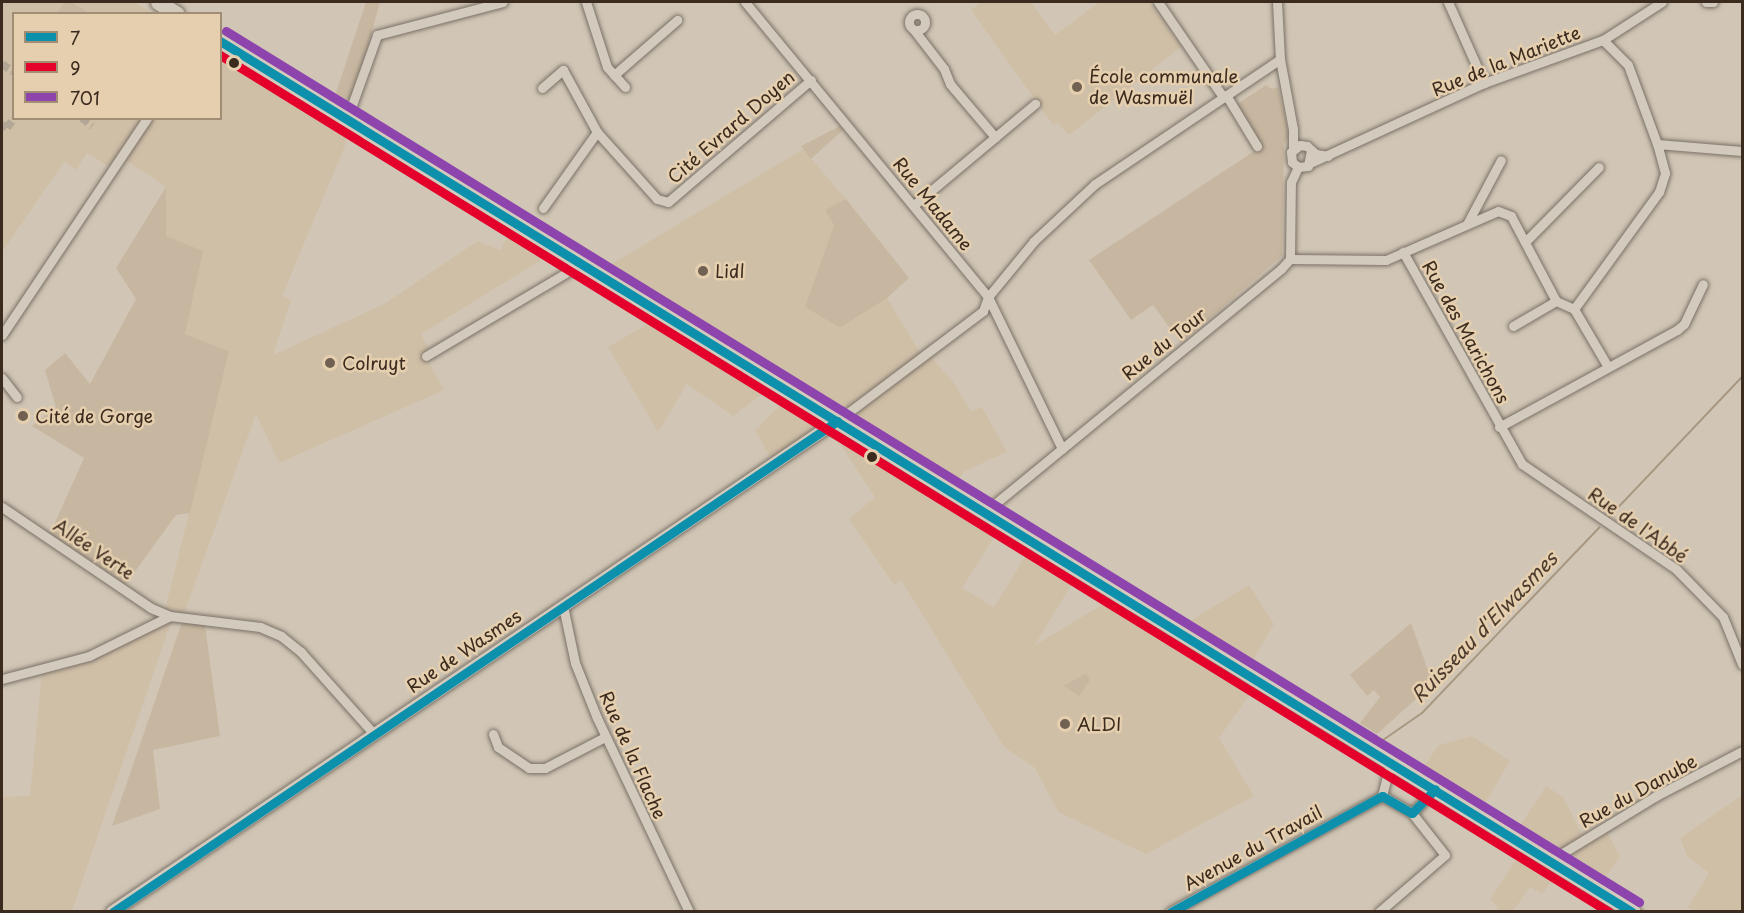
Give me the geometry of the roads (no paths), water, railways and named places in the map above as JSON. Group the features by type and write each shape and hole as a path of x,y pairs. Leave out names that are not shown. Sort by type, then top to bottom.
{"main road":[{"path":"158,2 174,12"},
{"path":"222,42 1633,912"}],"street":[{"path":"347,119 377,34 502,2"},
{"path":"586,2 604,59 625,87"},
{"name":"Rue Madame","path":"745,2 988,297 1062,448"},
{"path":"1158,2 1257,146"},
{"path":"1277,2 1280,59 1298,147 1291,159 1290,259 1386,260 1498,211 1511,216 1557,301 1574,309 1608,367"},
{"path":"1448,2 1484,83"},
{"path":"1603,40 1662,2"},
{"path":"1706,2 1713,2"},
{"path":"614,75 677,20"},
{"path":"914,30 944,69 950,84 995,138"},
{"name":"Rue de la Mariette","path":"1298,167 1333,155 1484,83 1603,40 1628,65 1657,144 1665,173 1659,192 1574,309"},
{"path":"837,421 983,311 988,297 1034,241 1087,190 1280,59"},
{"name":"Cité Evrard Doyen","path":"542,88 563,70 597,132 657,200 668,202 811,80"},
{"path":"914,205 1035,104"},
{"path":"2,335 146,120"},
{"path":"543,208 597,132"},
{"path":"1657,144 1743,151"},
{"path":"1298,147 1311,150 1320,156 1333,155"},
{"path":"1310,163 1311,150"},
{"path":"1291,159 1298,167 1291,182"},
{"path":"1467,224 1500,160"},
{"path":"1525,242 1599,167"},
{"name":"Rue des Marichons","path":"1403,252 1499,427"},
{"name":"Rue du Tour","path":"985,512 1290,259"},
{"path":"426,356 569,271 578,261"},
{"path":"1499,427 1684,324 1703,284"},
{"path":"1513,326 1557,301"},
{"path":"2,378 17,397"},
{"name":"Rue de Wasmes","path":"112,912 837,421"},
{"name":"Rue de l'Abbé","path":"1499,427 1515,456 1532,474 1676,569 1723,617 1743,664"},
{"name":"Allée Verte","path":"2,507 151,608 170,615 260,627 281,636 301,652 374,734"},
{"name":"Rue de la Flache","path":"564,606 575,663 605,737 689,912"},
{"path":"2,679 88,656 170,615"},
{"path":"493,734 498,747 530,768 545,768 605,737"},
{"name":"Rue du Danube","path":"1551,860 1656,796 1743,751"},
{"path":"1378,912 1445,855 1412,813 1383,796 1391,761"},
{"path":"1412,813 1435,789"},
{"name":"Avenue du Travail","path":"1170,912 1383,796"}],"waterway":[{"name":"Ruisseau d'Elwasmes","path":"1609,517 1742,377"},
{"name":"Ruisseau d'Elwasmes","path":"1383,740 1422,713 1600,527"}],"tunnel":[{"path":"2,64 12,71"},
{"path":"2,124 7,128 13,120"},
{"path":"84,120 92,126"}],"place":[{"name":"École communale de Wasmuël","path":"1077,87"},
{"name":"Lidl","path":"703,271"},
{"name":"Colruyt","path":"330,363"},
{"name":"Cité de Gorge","path":"23,416"},
{"name":"ALDI","path":"1065,724"}]}
